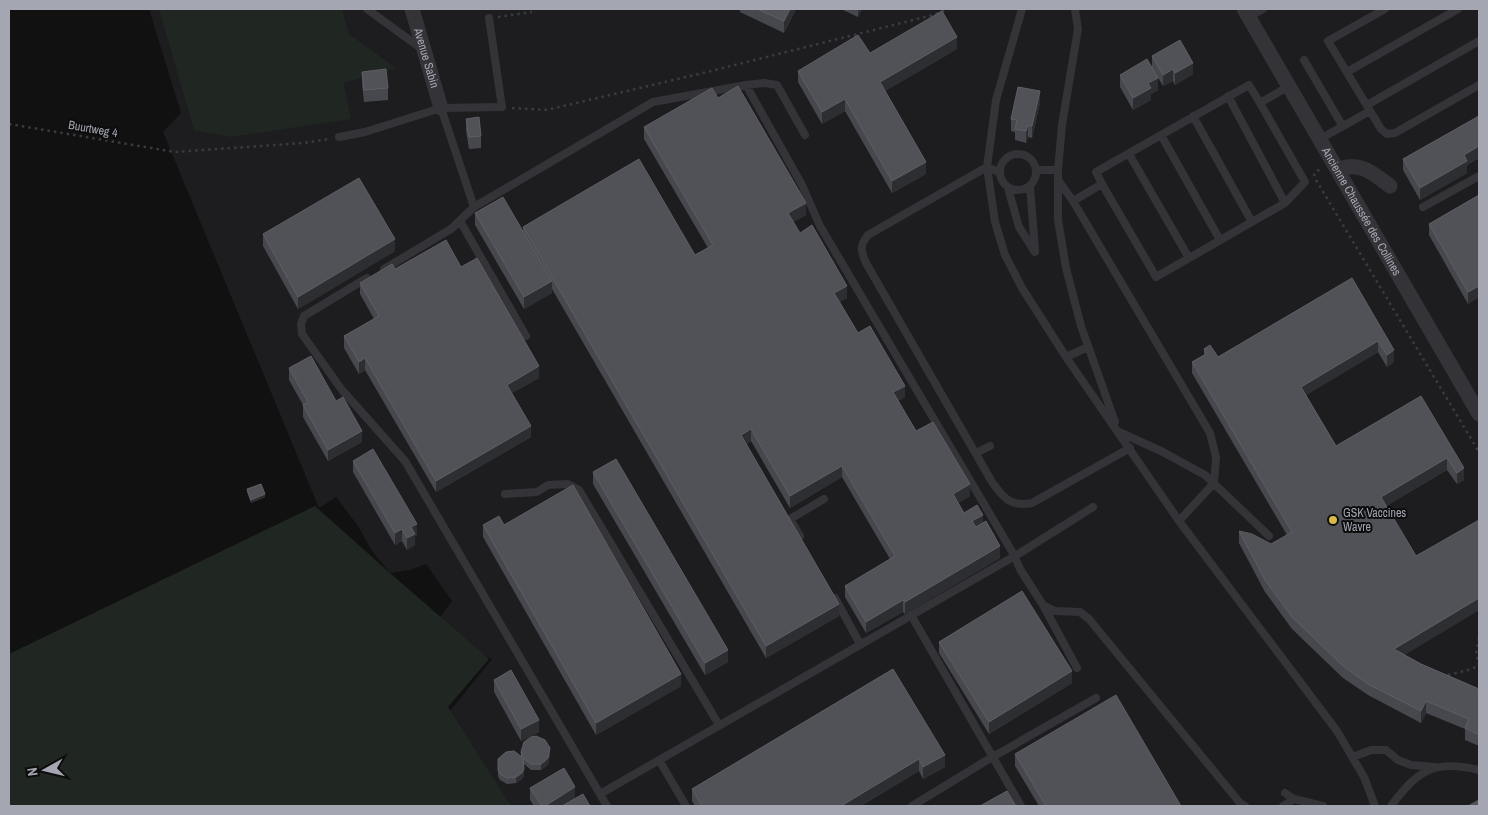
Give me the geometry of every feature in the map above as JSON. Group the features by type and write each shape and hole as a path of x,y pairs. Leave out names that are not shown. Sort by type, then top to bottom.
{"street":[{"name":"Avenue Sabin","path":"412,9 441,108"},
{"name":"Ancienne Chaussée des Collines","path":"1246,13 1479,414"},
{"path":"1336,166 1347,165 1371,171 1390,186"}],"lane":[{"path":"367,9 424,50"},
{"path":"1022,9 996,100 987,167 995,222 1005,255 1022,288 1066,357 1179,521 1337,731 1364,777 1374,806"},
{"path":"1075,9 1078,30 1062,125 1058,170 1058,220 1066,268 1088,347 1118,431 1161,451 1205,475 1269,536"},
{"path":"1246,13 1263,9"},
{"path":"1385,9 1328,41 1381,130 1387,134 1395,133 1479,85"},
{"path":"1347,72 1458,9"},
{"path":"339,137 364,132 441,108 502,107 489,18"},
{"path":"1320,139 1479,41"},
{"path":"1304,60 1342,125"},
{"path":"607,806 405,461 342,390 302,334 301,324 304,316 451,229 474,207 653,102 746,85 764,83 777,85 805,135"},
{"path":"746,85 802,185 820,226 1014,555 1020,569 1043,605 1077,668"},
{"path":"1249,85 1260,103 1305,182 1285,202 1156,277 1096,172 1249,85"},
{"path":"1260,103 1289,86"},
{"path":"1228,96 1285,202"},
{"path":"441,108 474,207"},
{"path":"1193,116 1252,222"},
{"path":"1161,135 1220,240"},
{"path":"1008,188 1019,191 1034,182 1036,170 1032,160 1027,156 1015,154 1004,160 999,172 1000,178 1008,188 1019,227 1035,252 1030,186"},
{"path":"1129,154 1189,258"},
{"path":"987,167 999,172"},
{"path":"987,167 868,235 862,242 861,251 866,263 976,453 1002,495 1012,503 1022,505 1032,503 1130,448"},
{"path":"1036,170 1058,170"},
{"path":"1423,207 1479,176"},
{"path":"1058,180 1073,201 1210,433 1216,457 1214,483 1179,521"},
{"path":"1073,201 1102,184"},
{"path":"460,221 526,336"},
{"path":"1066,357 1088,347"},
{"path":"976,453 990,446"},
{"path":"505,494 537,492 548,485 568,484 579,490 719,725"},
{"path":"804,544 790,518 824,499"},
{"path":"600,794 910,616 1093,507"},
{"path":"832,594 860,644"},
{"path":"1043,605 1055,611 1080,612 1089,619 1240,803 1245,806"},
{"path":"910,616 1021,806"},
{"path":"912,806 1096,698"},
{"path":"1353,757 1371,750 1386,750 1398,760 1411,765 1435,767 1458,765 1479,770"},
{"path":"660,760 686,806"},
{"path":"1391,806 1416,777 1435,767"},
{"path":"1285,793 1294,799 1323,806"},
{"path":"1283,806 1294,799"}],"path":[{"path":"502,107 547,110 894,25 948,9"},
{"path":"489,18 532,12"},
{"name":"Buurtweg 4","path":"9,124 174,152 303,143 339,137"},
{"path":"1336,166 1314,172 1313,175 1479,452"},
{"path":"1448,674 1472,669 1479,664 1476,654 1479,638"}],"shaded area":[{"path":"149,9 1479,9 1479,806 508,806 446,716 492,659 431,629 452,601 426,564 410,570 390,573 372,551 358,526 336,497 319,508 163,132 181,113"},
{"path":"159,9 342,9 349,34 396,68 344,83 351,119 231,137 194,130"},
{"path":"315,506 489,659 448,707 511,806 9,806 9,654"}],"building":[{"path":"757,9 790,9 784,21"},
{"path":"942,11 957,37 880,82 926,162 892,181 845,99 822,112 798,71 858,35 870,53"},
{"path":"1180,40 1193,63 1175,73 1173,69 1163,75 1152,56"},
{"path":"1147,59 1158,78 1148,83 1151,88 1133,98 1120,75"},
{"path":"386,69 388,88 364,90 362,72"},
{"path":"738,86 806,203 788,213 800,233 812,225 847,286 834,293 858,333 870,326 905,386 893,392 916,431 933,422 970,484 953,494 964,513 977,505 983,515 972,521 976,527 986,521 1000,546 905,602 903,600 866,622 845,586 895,556 842,466 790,496 751,429 741,435 839,604 766,646 523,227 639,159 695,255 713,245 644,127 712,88 718,98"},
{"path":"1018,87 1040,91 1032,126 1028,125 1026,131 1015,129 1017,120 1011,119"},
{"path":"1479,116 1479,146 1464,155 1467,161 1420,188 1403,159"},
{"path":"479,117 481,136 469,137 466,119"},
{"path":"359,178 395,239 298,297 263,234"},
{"path":"1479,195 1479,286 1468,292 1429,224"},
{"path":"503,197 552,281 524,297 475,213"},
{"path":"446,240 461,267 477,258 539,366 507,385 531,426 436,481 365,358 359,362 344,336 379,316 360,283 392,264 395,269"},
{"name":"GSK Vaccines Wavre","path":"1352,278 1394,350 1387,355 1378,341 1301,387 1336,446 1421,396 1464,468 1457,473 1447,458 1381,497 1416,556 1479,520 1479,598 1394,649 1421,664 1479,689 1479,735 1465,728 1469,719 1426,701 1421,711 1368,684 1343,666 1292,617 1265,580 1239,531 1252,534 1271,544 1292,532 1192,362 1206,354 1204,349 1210,345 1218,357"},
{"path":"311,356 336,401 343,397 362,431 328,450 303,405 308,402 289,368"},
{"path":"373,449 417,524 411,527 415,534 407,538 402,529 395,533 353,461"},
{"path":"616,459 728,650 705,663 593,472"},
{"path":"261,484 265,494 251,500 247,489"},
{"path":"573,485 681,674 596,723 483,525 499,516 504,525"},
{"path":"1022,591 1072,671 989,722 939,642"},
{"path":"893,669 945,755 923,767 919,759 841,806 702,806 692,789"},
{"path":"511,670 539,720 521,729 494,680"},
{"path":"1116,695 1181,806 1046,806 1015,754"},
{"path":"536,736 545,740 550,748 548,758 541,764 531,764 523,758 524,769 516,777 507,778 500,774 498,759 506,752 514,751 522,757 521,752 524,742"},
{"path":"564,768 575,787 542,806 530,788"},
{"path":"1007,791 1016,806 980,806"},
{"path":"583,794 590,806 562,806"},
{"path":"1479,800 1479,806 1468,806"}],"place":[{"name":"GSK Vaccines Wavre","path":"1333,520"}]}
